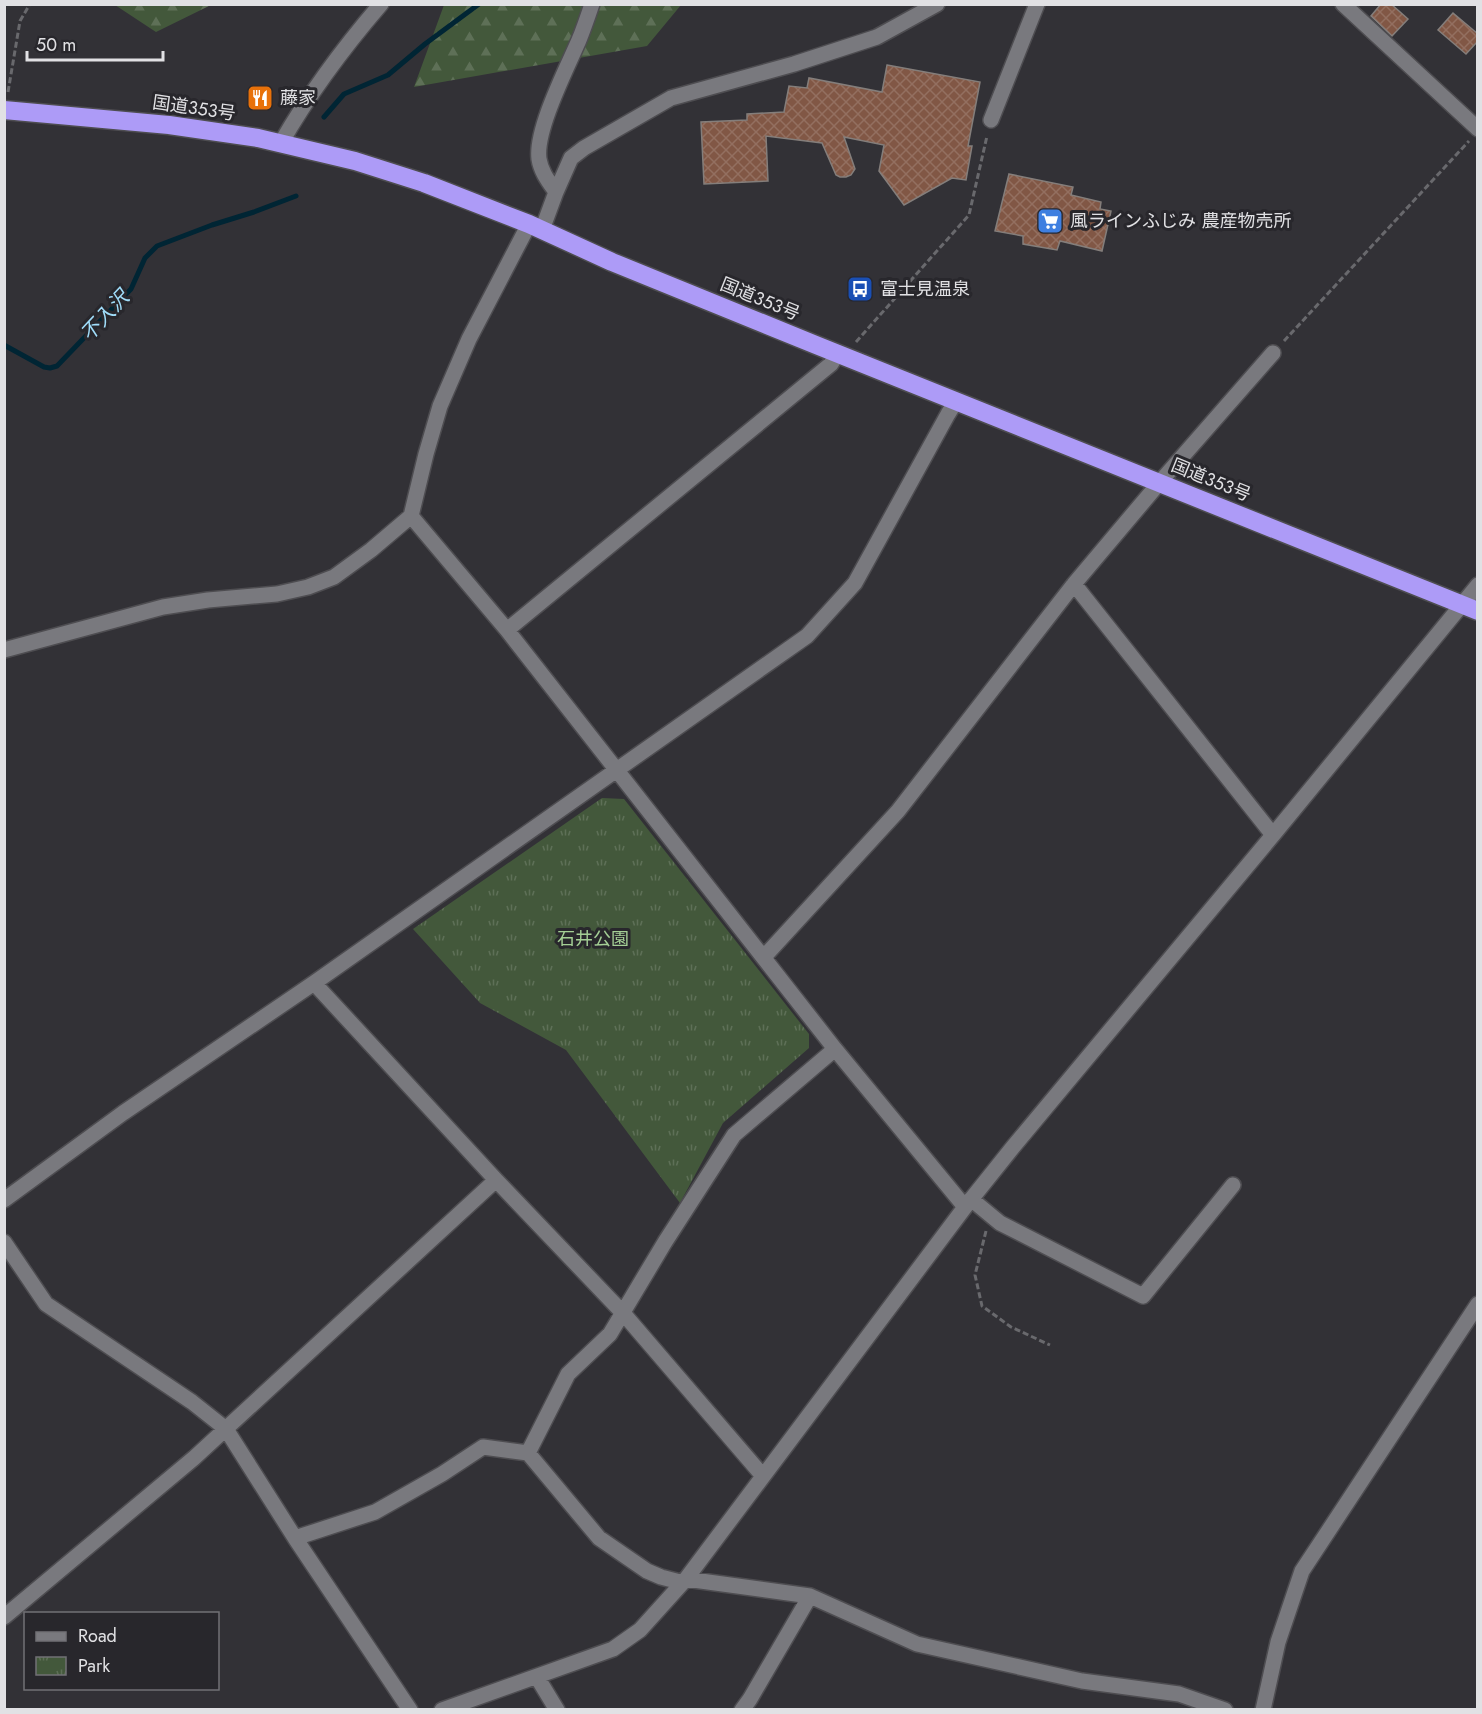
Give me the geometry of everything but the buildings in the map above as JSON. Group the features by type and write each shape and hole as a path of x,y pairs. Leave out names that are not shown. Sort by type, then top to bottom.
{"highway":[{"name":"国道353号","path":"5,104 169,125 281,143 355,161 424,183 536,227 612,262 1469,607"}],"street":[{"path":"281,143 325,75 381,4"},
{"path":"556,192 546,179 539,159 540,140 553,100 581,37 592,4"},
{"path":"4,650 163,607 208,600 277,594 308,587 334,577 411,516 440,406 469,339 556,192 572,158 584,148 671,98 794,64 877,37 937,4"},
{"path":"991,120 1036,4"},
{"path":"1343,4 1474,134"},
{"path":"764,957 898,811 1074,584 1273,353"},
{"path":"507,630 831,364 844,356"},
{"path":"4,1200 123,1113 314,983 807,636 855,583 956,401"},
{"path":"411,516 507,630 835,1049 968,1203 1000,1223 1143,1296 1233,1185"},
{"path":"1074,584 1274,835"},
{"path":"442,1710 613,1648 640,1629 686,1580 1012,1146 1469,607 1478,585"},
{"path":"314,983 623,1313 763,1476"},
{"path":"528,1453 568,1374 610,1334 665,1242 734,1135 835,1049"},
{"path":"7,1610 226,1430 496,1180"},
{"path":"4,1242 46,1304 192,1402 226,1430 410,1710"},
{"path":"1263,1710 1278,1642 1302,1571 1478,1305"},
{"path":"295,1538 375,1512 442,1474 483,1447 528,1453 600,1538 647,1571 661,1577 680,1582 686,1580 810,1596 917,1644 1082,1681 1179,1694 1225,1710"},
{"path":"742,1710 810,1596"},
{"path":"537,1677 557,1710"}],"path":[{"path":"5,104 20,21 30,4"},
{"path":"844,356 969,215 991,120"},
{"path":"1273,353 1474,134"},
{"path":"989,1215 975,1275 982,1306 1011,1327 1050,1345"}],"green space":[{"path":"115,5 211,5 156,32"},
{"path":"444,5 681,5 647,46 414,87"},
{"name":"石井公園","path":"602,798 624,799 809,1034 809,1048 723,1123 680,1203 566,1050 480,1003 413,929"}],"waterway":[{"name":"不入沢","path":"324,117 344,94 388,75 479,4"},
{"name":"不入沢","path":"4,345 44,367 57,366 131,289 145,258 157,246 296,196"}],"place":[{"name":"藤家","path":"260,98"},
{"name":"風ラインふじみ 農産物売所","path":"1050,221"},
{"name":"富士見温泉","path":"860,289"}]}
